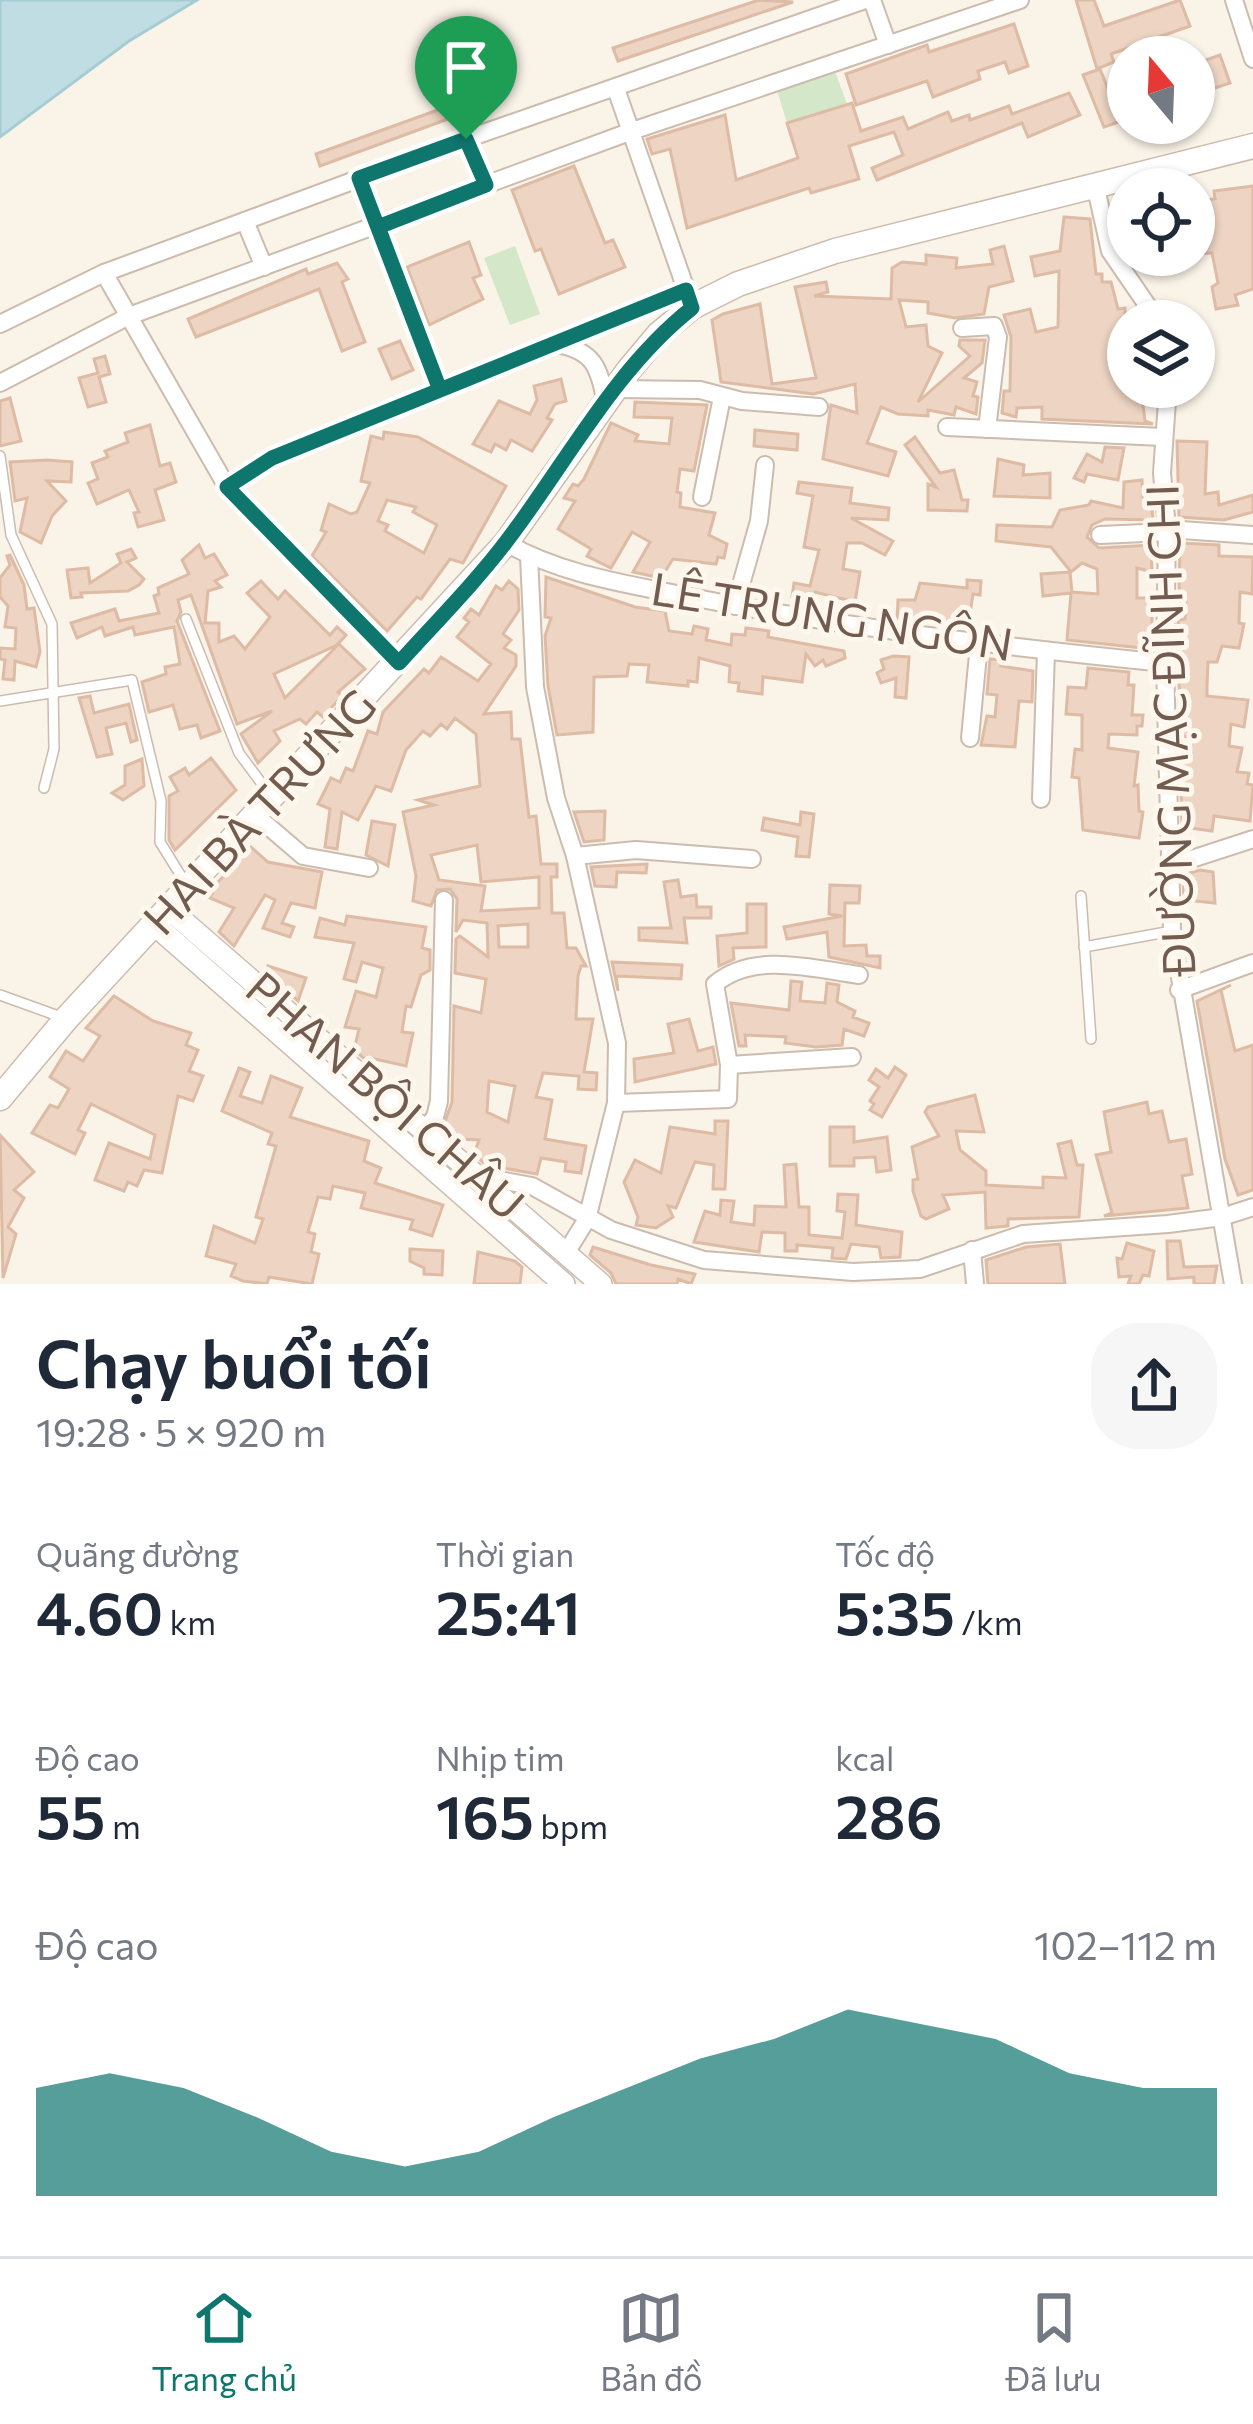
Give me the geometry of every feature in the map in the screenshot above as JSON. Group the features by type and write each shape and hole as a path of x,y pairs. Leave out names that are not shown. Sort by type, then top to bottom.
{"main road":[{"name":"HAI BÀ TRƯNG","path":"0,1098 66,1019 506,543 611,396 689,299 836,251 1253,146"}],"street":[{"path":"0,324 104,273 466,139 869,0 888,44"},
{"path":"0,382 129,316 632,130 888,44 982,6 1020,0"},
{"path":"1234,0 1253,59"},
{"path":"227,487 272,458 556,344 689,299 616,89"},
{"path":"466,139 486,185"},
{"path":"359,178 440,390"},
{"path":"1095,184 1110,251 1144,300"},
{"path":"245,221 264,267"},
{"path":"104,273 227,487 399,663"},
{"path":"962,328 994,326 998,337 987,429"},
{"path":"556,344 582,349 592,357 611,396 700,390 722,398 819,407"},
{"path":"702,497 722,398"},
{"name":"ĐƯỜNG MẠC ĐĨNH CHI","path":"1165,408 1167,867 1179,990 1233,1284"},
{"path":"947,427 1162,437"},
{"path":"736,606 759,521 764,465"},
{"path":"1100,535 1167,531 1253,535"},
{"name":"LÊ TRUNG NGÔN","path":"506,543 563,568 736,606 979,644 1165,663"},
{"path":"529,556 536,688 556,798 575,856 617,1043 616,1103 570,1272"},
{"path":"970,738 979,644"},
{"path":"1041,799 1046,651"},
{"path":"263,805 303,856 369,868"},
{"path":"1167,867 1253,839"},
{"path":"575,856 636,850 752,859"},
{"path":"431,1144 439,1100 444,900"},
{"name":"PHAN BỘI CHÂU","path":"162,917 431,1144 570,1272 601,1284"},
{"name":"PHAN BỘI CHÂU","path":"162,917 431,1144 478,1176 570,1272"},
{"path":"1179,990 1253,963"},
{"path":"616,1103 721,1102 730,1090 729,1065 715,984 725,976 775,964 859,975"},
{"path":"729,1065 852,1057"},
{"path":"478,1176 532,1186 587,1220 704,1260 890,1272 920,1269 1023,1234 1222,1217 1253,1207"},
{"path":"972,1250 975,1284"}],"lane":[{"path":"0,457 10,536 52,624 54,749 44,788"},
{"path":"186,619 263,805"},
{"path":"0,701 132,680 161,801 160,842 188,888"},
{"path":"1081,896 1090,1039"},
{"path":"1084,947 1172,931"},
{"path":"0,995 66,1019"}],"green space":[{"path":"834,69 847,104 787,123 777,90"},
{"path":"515,246 540,314 510,325 484,258"}],"water":[{"path":"0,0 197,0 129,41 0,137"}],"building":[{"path":"759,0 793,2 618,61 613,48"},
{"path":"1076,0 1094,0 1104,26 1180,0 1190,26 1162,36 1107,36 1107,65 1097,69"},
{"path":"1014,24 1028,66 1009,73 1005,62 978,71 980,79 933,97 927,81 856,105 846,74 927,45 929,52"},
{"path":"1220,55 1230,83 1215,88 1215,57"},
{"path":"1100,69 1107,86 1107,126 1104,127 1083,75"},
{"path":"1069,93 1080,115 1028,137 1022,123 877,180 872,168 903,155 894,132 849,146 859,179 811,193 809,188 687,228 670,149 652,154 647,139 725,115 736,180 798,158 787,123 852,103 861,131 903,117 908,129 948,112 952,121 969,115 970,120 1009,106 1012,114"},
{"path":"482,94 486,105 320,166 316,154"},
{"path":"574,166 605,243 613,240 625,267 559,294 541,249 535,251 512,190"},
{"path":"1253,186 1253,289 1235,295 1238,305 1216,309 1212,287 1218,283 1215,191"},
{"path":"1064,217 1090,219 1096,274 1102,274 1102,282 1111,282 1116,300 1107,300 1107,408 1143,408 1145,421 1153,424 1042,419 1042,407 1017,408 1016,417 1002,413 1004,391 1010,391 1011,337 1004,315 1030,309 1036,332 1058,327 1059,271 1035,276 1031,257 1060,251"},
{"path":"469,242 481,275 473,278 483,299 429,325 407,267"},
{"path":"1004,246 1013,281 989,287 984,314 955,318 928,313 928,302 899,300 906,327 926,325 928,346 942,353 918,402 970,356 959,346 960,340 985,340 982,363 964,378 977,382 976,414 956,407 954,415 928,410 928,416 898,414 881,407 867,443 896,452 888,476 823,459 831,405 857,413 855,384 813,394 721,382 712,320 723,314 760,304 772,384 816,378 795,287 826,282 828,292 814,296 891,299 892,268 902,262 926,264 926,255 957,258 956,268 993,264 990,250"},
{"path":"337,263 348,279 342,282 365,342 342,351 319,289 196,337 188,319 306,269 308,274"},
{"path":"400,341 413,370 392,379 379,349"},
{"path":"105,356 110,374 99,377 106,402 88,407 79,378 98,373 94,359"},
{"path":"561,379 566,401 555,404 547,418 552,420 532,451 511,440 506,450 495,444 491,452 473,444 499,401 530,414 537,400 534,386"},
{"path":"10,398 21,441 0,446 0,401"},
{"path":"635,402 707,405 694,471 680,469 677,492 681,493 680,507 715,513 709,535 727,544 724,558 718,557 716,564 673,559 661,578 633,572 650,542 632,532 611,568 587,556 591,549 558,529 575,501 564,498 573,484 578,486 584,479 611,423 638,435 635,441 669,444 672,418 634,417"},
{"path":"150,425 160,466 170,463 176,482 155,490 164,520 138,527 134,513 139,512 129,490 97,504 88,483 98,479 92,463 108,457 105,451 128,442 125,433"},
{"path":"755,430 798,434 797,450 754,446"},
{"path":"384,432 418,437 506,486 463,563 450,559 421,599 417,597 387,631 312,556 326,532 321,530 329,504 357,512 370,483 361,481 371,436 383,439","holes":["387,500 416,507 413,512 437,525 424,553 385,531 388,525 378,521"]},
{"path":"915,437 940,473 954,470 962,500 968,500 967,511 928,510 928,484 936,487 905,445"},
{"path":"1177,441 1207,442 1205,494 1218,492 1219,505 1253,495 1253,512 1224,520 1179,517"},
{"path":"1105,447 1124,448 1118,480 1087,474 1084,482 1074,478 1087,454 1102,462"},
{"path":"998,459 1024,465 1023,475 1050,473 1050,498 994,496"},
{"path":"10,462 72,462 71,482 47,481 66,501 52,516 41,543 20,532 27,498 15,501"},
{"path":"1142,480 1143,497 1151,497 1153,520 1105,519 1092,525 1087,537 1099,548 1151,545 1152,572 1137,568 1137,598 1152,598 1152,649 1067,640 1071,593 1043,596 1041,574 1070,572 1072,592 1098,594 1097,569 1082,563 1071,572 1051,547 996,541 997,525 1052,527 1060,510 1091,501 1123,508 1124,482"},
{"path":"799,482 852,488 850,503 889,508 888,520 851,518 893,541 885,555 862,543 847,543 843,569 860,572 855,602 815,592 813,601 792,597 794,583 810,586 819,550 804,547 813,496 797,493"},
{"path":"1180,543 1219,545 1219,556 1253,557 1252,594 1240,592 1239,623 1244,624 1239,648 1222,646 1217,662 1208,662 1207,686 1207,696 1248,700 1244,727 1231,724 1229,746 1242,748 1237,772 1249,773 1247,784 1253,785 1250,821 1214,816 1212,831 1182,827 1180,757 1191,759 1192,737 1180,736 1178,620 1185,619 1186,595 1179,594"},
{"path":"199,545 205,558 214,554 227,575 215,581 221,587 208,591 205,623 219,623 219,642 234,636 245,649 270,617 247,593 261,581 278,599 285,591 330,635 337,627 346,635 337,645 274,674 285,698 339,644 365,669 338,692 342,696 323,717 317,712 306,724 300,719 274,731 280,741 258,763 241,734 272,711 237,724 191,595 178,600 177,621 220,731 201,738 197,725 180,729 173,705 149,712 142,682 166,674 165,667 180,664 174,627 135,635 133,627 105,636 102,627 77,638 71,623 115,609 119,621 159,613 154,596 158,588 189,574 182,560"},
{"path":"131,549 136,558 127,562 144,579 139,585 128,591 81,593 82,597 71,598 67,570 88,568 90,583 121,563 117,554"},
{"path":"10,555 24,585 27,609 34,608 40,652 36,667 15,661 14,680 3,679 5,660 0,659 0,648 15,649 16,628 5,627 8,606 0,597 0,578 10,565"},
{"path":"546,577 635,607 665,611 669,631 692,634 694,626 708,629 706,640 731,645 732,634 745,635 746,628 769,631 768,637 844,651 845,658 826,666 823,660 815,666 806,654 802,682 763,677 762,694 738,691 739,683 729,682 730,666 699,658 697,682 688,681 688,686 647,682 649,665 629,664 627,676 594,677 593,732 557,735 548,686 545,636 551,618 545,617"},
{"path":"967,580 981,581 980,595 973,594 968,627 897,619 898,600 915,600 920,583 967,588"},
{"path":"509,581 518,589 519,610 503,634 511,640 504,648 516,655 516,666 484,714 511,712 512,739 520,739 529,817 536,816 541,864 557,864 557,877 551,877 552,913 564,913 567,948 576,948 586,966 581,966 578,976 576,1019 593,1019 584,1072 597,1073 596,1090 578,1089 579,1076 543,1073 536,1097 552,1100 545,1139 586,1146 581,1173 565,1171 566,1162 541,1158 537,1174 486,1165 474,1154 479,1140 457,1139 443,1127 452,1102 454,1006 481,1013 486,979 455,973 456,939 460,936 488,957 487,923 463,920 456,932 457,899 450,889 437,890 431,906 413,901 416,876 403,812 434,805 418,800 480,786 476,734 455,718 447,729 441,724 430,736 423,731 406,750 391,791 376,786 358,820 342,812 337,849 325,847 330,809 318,804 331,778 340,782 346,768 353,771 368,731 377,734 383,712 424,669 429,673 441,657 478,681 491,664 457,637 469,622 464,618 471,609 479,615 496,586 502,590","holes":["477,845 481,882 539,877 539,908 481,911 485,886 439,880 431,855","528,924 528,947 499,947 498,926","489,1081 515,1086 508,1122 487,1112"]},
{"path":"909,657 906,698 895,697 896,678 881,683 877,673 884,669 881,660"},
{"path":"990,659 1002,660 1001,666 1033,671 1032,702 1019,701 1015,747 981,745 987,716 995,717 997,695 987,694"},
{"path":"1088,668 1129,672 1128,685 1134,685 1132,715 1143,715 1137,735 1109,734 1108,748 1138,752 1134,786 1138,785 1139,811 1143,812 1139,838 1083,830 1079,778 1072,777 1075,749 1082,750 1082,715 1066,714 1068,687 1086,688"},
{"path":"90,696 94,713 129,704 137,740 131,742 126,723 106,728 112,754 97,757 79,698"},
{"path":"211,758 236,790 175,850 169,840 169,796 178,791 170,777 185,768 189,775"},
{"path":"142,759 144,786 123,800 112,793 125,785 125,766"},
{"path":"605,811 604,840 584,842 574,812"},
{"path":"801,812 814,814 809,857 796,856 798,837 762,830 764,818 800,825"},
{"path":"372,821 395,825 388,866 366,855"},
{"path":"251,847 268,862 322,872 315,908 291,903 282,923 294,927 290,937 263,928 275,900 265,895 234,946 219,932 234,908 210,898 217,883"},
{"path":"647,864 646,873 617,872 616,887 595,886 591,867"},
{"path":"1213,872 1215,903 1184,900 1183,875"},
{"path":"678,880 681,897 696,895 697,907 711,907 711,918 684,918 687,943 639,940 639,928 671,928 664,882"},
{"path":"830,885 860,886 859,903 845,903 844,946 866,945 867,956 880,956 880,968 829,957 827,932 787,939 784,927 842,916 829,914"},
{"path":"747,904 766,904 766,947 733,948 734,959 719,966 717,936 747,933"},
{"path":"347,916 426,927 422,948 430,950 430,970 421,975 411,1007 406,1006 402,1032 413,1033 406,1066 375,1059 373,1066 354,1050 359,1029 345,1027 356,991 376,997 383,968 362,962 356,982 344,979 354,943 315,937 320,918 345,925"},
{"path":"612,962 682,965 681,979 616,976 618,991"},
{"path":"268,966 306,978 298,1001 266,973"},
{"path":"791,981 802,982 800,1001 825,1003 827,983 839,985 837,1002 855,1011 853,1017 869,1023 864,1036 844,1029 842,1045 816,1047 785,1043 786,1037 745,1035 746,1046 739,1046 731,1003 789,1010"},
{"path":"1231,985 1221,990 1235,1051 1253,1045 1253,1190 1238,1195 1225,1159 1197,1001"},
{"path":"114,996 153,1021 191,1033 186,1045 198,1050 189,1071 203,1076 193,1101 178,1096 162,1173 144,1170 137,1186 128,1182 124,1191 95,1180 109,1143 150,1159 155,1135 91,1104 78,1130 85,1133 75,1154 32,1133 50,1105 58,1108 69,1089 50,1077 66,1051 83,1061 100,1036 86,1028"},
{"path":"689,1019 698,1051 713,1047 716,1064 635,1082 634,1059 674,1053 668,1024"},
{"path":"895,1067 906,1075 882,1117 870,1110 879,1087 869,1080 876,1069 888,1078"},
{"path":"239,1068 250,1072 240,1096 262,1103 271,1076 302,1088 290,1117 369,1141 364,1161 381,1168 375,1183 443,1205 432,1236 410,1229 413,1220 361,1208 365,1193 333,1186 330,1199 318,1197 308,1232 315,1234 311,1252 319,1254 312,1284 269,1277 267,1284 243,1281 231,1276 236,1264 206,1256 214,1226 255,1243 263,1219 256,1217 276,1146 268,1144 272,1133 222,1111"},
{"path":"975,1095 984,1132 956,1131 960,1150 986,1171 986,1185 1043,1188 1043,1177 1066,1178 1058,1144 1071,1141 1077,1165 1083,1165 1079,1217 1008,1219 1008,1226 986,1228 985,1192 943,1195 949,1209 926,1219 921,1216 913,1191 913,1180 918,1179 912,1147 939,1136 925,1112 928,1107"},
{"path":"1147,1102 1149,1114 1162,1111 1169,1142 1186,1139 1192,1174 1182,1176 1188,1208 1104,1216 1112,1213 1096,1155 1111,1152 1104,1112"},
{"path":"715,1121 728,1121 725,1189 713,1189 714,1165 695,1162 676,1208 668,1206 673,1217 656,1228 636,1225 638,1217 624,1182 635,1160 661,1173 670,1127 715,1134"},
{"path":"830,1127 854,1127 854,1142 887,1137 891,1170 877,1172 875,1157 854,1158 854,1166 830,1166"},
{"path":"0,1135 34,1172 14,1190 24,1198 8,1227 16,1234 3,1278"},
{"path":"796,1164 799,1207 809,1207 809,1235 842,1238 845,1212 837,1211 838,1194 858,1195 856,1225 902,1232 900,1257 881,1258 879,1247 851,1244 846,1259 832,1258 833,1248 797,1245 797,1251 785,1251 785,1233 762,1232 759,1252 694,1242 705,1211 720,1215 721,1200 734,1201 731,1222 754,1225 755,1206 786,1207 784,1165"},
{"path":"1167,1241 1180,1241 1184,1267 1217,1266 1214,1284 1194,1284 1194,1277 1168,1279"},
{"path":"1127,1243 1154,1251 1149,1276 1143,1275 1139,1284 1128,1284 1131,1276 1119,1277 1117,1258 1122,1259"},
{"path":"1060,1244 1065,1284 988,1284 986,1260 1026,1247"},
{"path":"593,1247 695,1274 691,1284 678,1279 677,1284 616,1284 611,1273 590,1255"},
{"path":"410,1249 443,1251 442,1275 424,1274 424,1268 410,1261"},
{"path":"478,1252 515,1261 522,1267 520,1284 474,1284"}],"route":[{"path":"466,139 359,178 440,390 686,290 692,308 659,334 628,371 506,543 399,663 227,487 272,458 440,390 378,227 486,185 466,139"}]}
